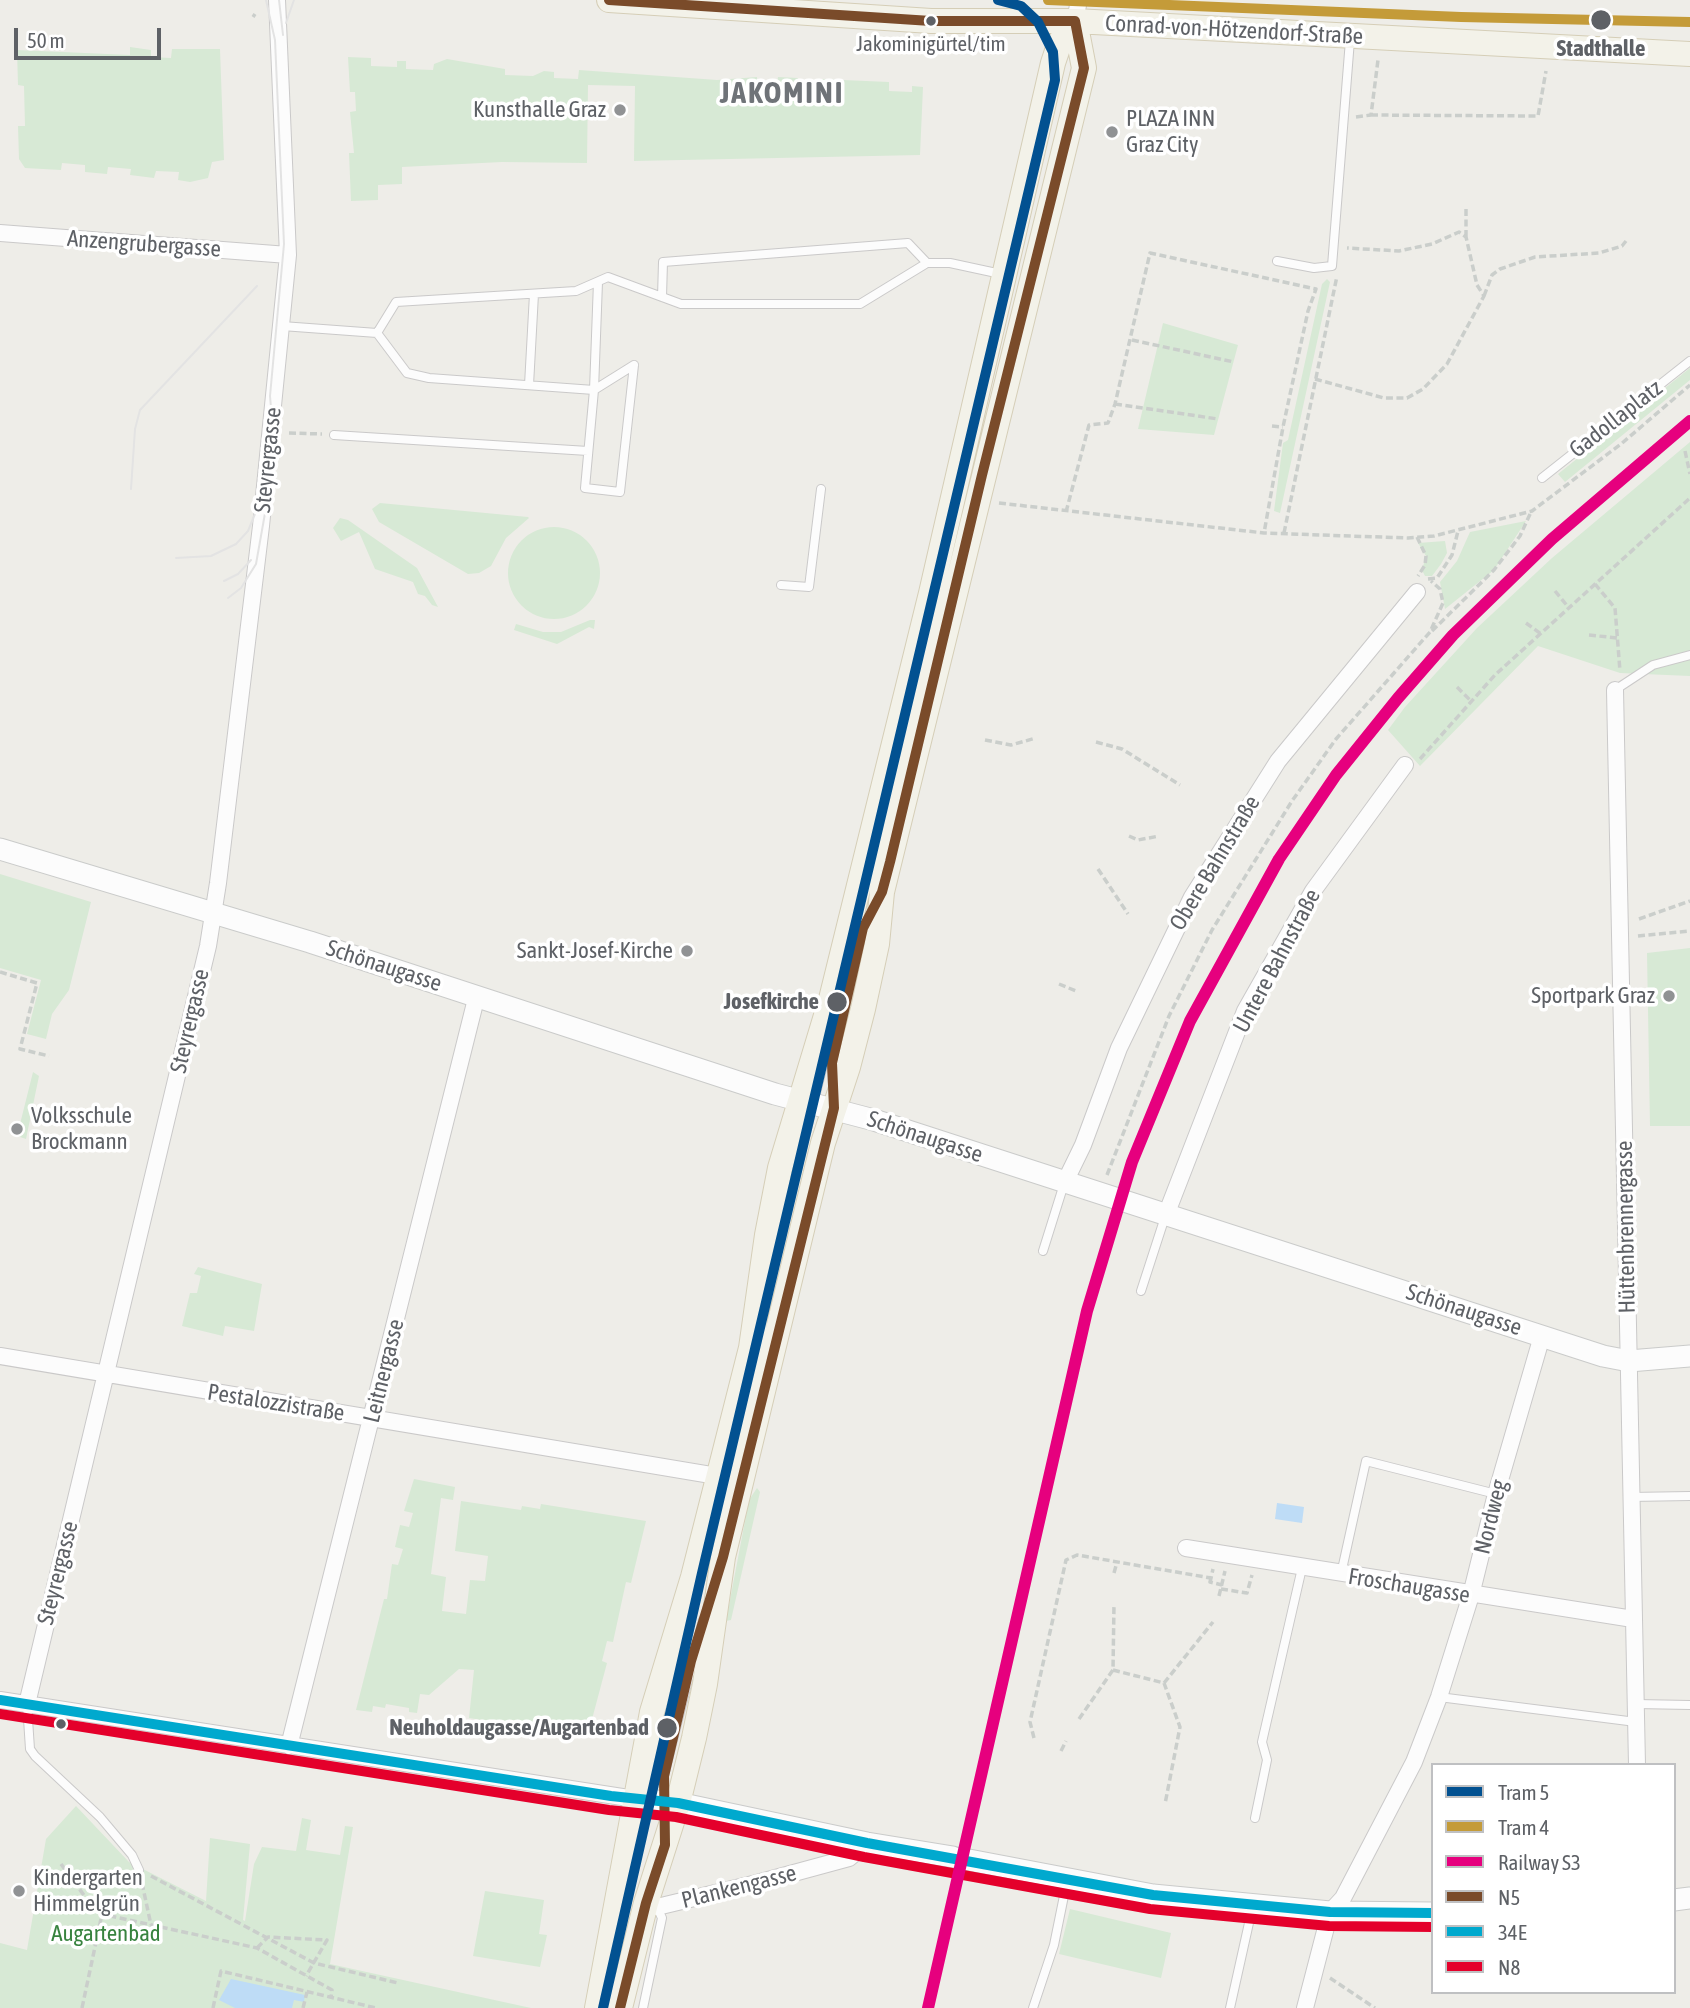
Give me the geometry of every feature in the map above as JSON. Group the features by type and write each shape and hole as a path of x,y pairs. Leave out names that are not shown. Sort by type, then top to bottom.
{"main road":[{"name":"Conrad-von-Hötzendorf-Straße","path":"610,0 931,21 1077,11 1350,37 1690,54"},
{"path":"597,2008 625,1849 656,1801 705,1684 723,1557 821,1151 816,1104 831,999 1055,58 1060,42 1077,11"},
{"path":"620,2008 652,1905 665,1844 656,1801 652,1712 693,1577 751,1348 772,1208 816,1104 848,1067 871,975 882,892 1084,68 1077,11"},
{"name":"Schönaugasse","path":"0,849 477,995 1603,1356 1629,1361 1690,1356"},
{"path":"656,1801 1067,1881 1153,1895 1330,1912 1431,1913"}],"street":[{"name":"Steyrergasse","path":"27,1704 213,914 259,547 288,254 277,0"},
{"name":"Anzengrubergasse","path":"0,233 288,254"},
{"name":"Obere Bahnstraße","path":"1065,1182 1083,1145 1119,1048 1192,897 1278,761 1420,583"},
{"name":"Hüttenbrennergasse","path":"1615,690 1637,1763"},
{"name":"Untere Bahnstraße","path":"1166,1215 1245,1011 1313,891 1411,764"},
{"name":"Leitnergasse","path":"289,1746 477,995"},
{"name":"Nordweg","path":"1305,2008 1330,1912 1343,1898 1414,1762 1439,1697 1471,1595 1496,1494 1542,1336"},
{"name":"Pestalozzistraße","path":"0,1356 106,1376 717,1476"},
{"name":"Froschaugasse","path":"1186,1548 1341,1575 1633,1619"},
{"path":"0,1700 656,1801"},
{"name":"Plankengasse","path":"652,1905 849,1858 867,1843"}],"lane":[{"path":"1277,261 1314,268 1332,266 1350,37"},
{"path":"662,297 663,262 908,243 927,263"},
{"path":"377,333 396,302 576,291 608,277 681,304 860,304 927,263 950,263 1005,274"},
{"path":"282,326 377,333 407,373 429,378 594,390 634,365 620,492 585,488 594,390 598,282"},
{"path":"529,385 534,294"},
{"name":"Gadollaplatz","path":"1542,478 1690,361"},
{"path":"334,435 588,451"},
{"path":"781,585 809,587 821,489"},
{"path":"1615,690 1653,665 1690,654"},
{"path":"1043,1251 1065,1182"},
{"path":"1141,1291 1166,1215"},
{"path":"1341,1575 1366,1461 1496,1494"},
{"path":"1630,1497 1690,1496"},
{"path":"1255,1818 1267,1760 1262,1742 1302,1568"},
{"path":"1439,1697 1636,1722"},
{"path":"27,1704 30,1749 100,1817 132,1855 139,1870"},
{"path":"1636,1704 1690,1705"},
{"path":"1033,2008 1054,1945 1067,1881"},
{"path":"643,2008 662,1918 652,1905"},
{"path":"1230,2008 1253,1905"}],"path":[{"path":"1371,116 1378,60"},
{"path":"1343,118 1538,116 1546,71"},
{"path":"1466,206 1466,237 1477,285 1484,296"},
{"path":"1334,247 1399,251 1432,244 1459,232 1466,237"},
{"path":"1315,379 1384,398 1407,398 1423,389 1447,364 1484,296 1492,275 1500,269 1535,257 1599,253 1622,246 1626,241"},
{"path":"1066,512 1089,425 1108,423 1115,404 1132,340 1150,253 1316,289 1308,311 1294,373 1264,533"},
{"path":"1284,533 1338,272 1332,266"},
{"path":"1132,340 1234,362"},
{"path":"1286,372 1294,373"},
{"path":"976,501 1264,533 1417,537 1458,531 1532,511 1621,444 1690,385"},
{"path":"1115,404 1219,419"},
{"path":"1272,426 1283,427"},
{"path":"289,433 334,435"},
{"path":"1685,451 1690,474"},
{"path":"1411,764 1471,701 1541,634 1690,499"},
{"path":"1430,632 1494,570 1520,536 1532,511"},
{"path":"1420,583 1437,578 1452,555 1458,531"},
{"path":"1417,537 1426,556 1420,583"},
{"name":"Obere Bahnstraße","path":"1107,1177 1169,1016 1226,906 1292,801 1336,739 1430,632 1443,603 1440,589 1420,583"},
{"path":"1595,584 1615,608 1620,673"},
{"path":"1555,591 1569,608"},
{"path":"1525,623 1541,634"},
{"path":"1589,635 1617,638"},
{"path":"1457,687 1471,701"},
{"path":"985,740 1011,745 1036,738"},
{"path":"1096,742 1122,749 1180,785"},
{"path":"1129,836 1138,839 1158,836"},
{"path":"1098,869 1128,914"},
{"path":"1639,919 1690,901"},
{"path":"1639,936 1690,931"},
{"path":"0,972 37,983 20,1049 49,1056"},
{"path":"1059,984 1076,991"},
{"path":"1034,1738 1030,1722 1066,1560 1077,1555 1211,1578"},
{"path":"1114,1573 1117,1562"},
{"path":"1213,1569 1210,1582 1247,1594 1252,1575"},
{"path":"1219,1596 1225,1571"},
{"path":"1079,1719 1113,1670 1114,1604"},
{"path":"1164,1683 1213,1622"},
{"path":"1113,1670 1164,1683"},
{"path":"1164,1683 1180,1727 1165,1804"},
{"path":"1061,1751 1066,1741"},
{"path":"61,1864 97,1913 257,1948 332,1990 331,1997"},
{"path":"139,1870 151,1925"},
{"path":"139,1870 314,1963 398,1983"},
{"path":"82,2008 102,1914"},
{"path":"257,1948 268,1937 327,1940 306,1976"},
{"path":"213,2008 221,1971 376,2008"},
{"path":"1325,1975 1375,2008"},
{"path":"303,2008 307,1992"}],"green space":[{"path":"130,47 151,50 151,57 171,58 172,49 220,49 224,160 212,162 208,178 190,182 178,180 179,172 156,171 154,178 130,175 131,169 108,167 107,174 85,172 85,165 62,163 61,170 25,168 19,159 18,126 25,126 24,86 18,85 17,50 130,55"},
{"path":"348,57 371,58 371,66 397,67 397,61 406,61 406,69 433,70 434,64 447,59 505,69 505,75 533,76 544,71 554,72 554,78 578,79 579,70 717,80 757,77 757,82 777,83 778,77 798,78 798,85 819,86 820,79 889,82 889,91 912,92 912,86 923,87 920,155 634,161 635,86 588,85 587,163 502,162 402,167 402,184 378,185 378,200 351,201 349,153 354,153 350,112 356,111 355,92 350,92"},
{"path":"1327,279 1330,282 1280,513 1274,511 1283,443 1288,440 1322,284"},
{"path":"1163,323 1238,345 1214,435 1138,429"},
{"path":"1690,368 1690,380 1565,482 1558,474"},
{"path":"1690,442 1690,676 1620,673 1538,646 1420,766 1388,730 1405,707 1477,628 1552,558"},
{"path":"380,503 529,518 506,538 491,566 479,573 468,574 379,522 372,509"},
{"path":"340,518 348,520 417,568 438,607 432,605 425,596 418,594 413,582 375,569 359,532 341,541 333,528"},
{"path":"1526,521 1494,570 1445,609 1440,582 1457,561 1470,532"},
{"path":"554,527 572,530 587,540 597,555 600,573 597,591 587,606 572,616 554,619 536,616 521,606 511,591 508,573 511,555 521,540 536,530"},
{"path":"1445,541 1447,553 1441,564 1432,576 1425,576 1422,570 1426,556 1418,543"},
{"path":"595,620 594,629 589,627 557,644 514,630 516,624 543,632 561,632"},
{"path":"0,874 91,902 69,990 52,1014 46,1039 27,1034 41,980 0,968"},
{"name":"Sportpark Graz","path":"1690,948 1690,1126 1650,1126 1647,953"},
{"path":"33,1072 39,1076 26,1139 17,1136"},
{"path":"198,1267 262,1284 254,1331 225,1326 223,1336 182,1326 190,1293 197,1293 201,1276 194,1274"},
{"path":"414,1479 455,1487 453,1500 441,1498 431,1574 446,1577 442,1611 466,1614 470,1580 485,1581 488,1556 455,1551 461,1501 521,1510 522,1506 540,1509 541,1504 646,1521 631,1583 626,1582 613,1642 607,1641 602,1661 607,1663 587,1738 508,1728 501,1723 469,1718 474,1670 459,1669 429,1695 420,1694 417,1713 409,1712 409,1708 386,1704 385,1708 373,1706 372,1712 356,1710 384,1599 387,1599 392,1564 398,1565 403,1549 395,1547 400,1525 409,1527 413,1513 404,1511"},
{"path":"757,1488 760,1492 731,1620 726,1621 749,1500"},
{"name":"Augartenbad","path":"76,1806 129,1862 206,1901 210,1838 250,1844 245,1921 254,1864 262,1847 296,1851 302,1818 311,1820 306,1850 340,1855 345,1826 353,1827 330,1964 531,2008 0,2008 0,1943 27,1950 46,1839"},
{"path":"485,1891 544,1900 539,1934 547,1935 540,1967 473,1956"},
{"path":"1070,1909 1171,1933 1161,1978 1059,1954"}],"water":[{"path":"1277,1503 1304,1507 1302,1523 1275,1519"},
{"path":"231,1979 305,1995 304,2002 294,2000 292,2008 235,2008 219,2000"}],"tram line":[{"path":"266,0 275,40 284,244 270,396 274,442"},
{"path":"279,0 283,35"},
{"path":"286,23 294,0"},
{"name":"5","path":"603,2008 702,1573 1055,80 1053,52 1038,22 1021,6 998,0"},
{"name":"4","path":"1048,0 1461,17 1690,22"},
{"path":"131,489 135,429 140,410 257,286"},
{"path":"176,558 211,556 236,544 248,531 257,509 266,424"},
{"path":"228,598 241,588 256,564 267,502"},
{"path":"224,581 238,574 251,560"}],"rail line":[{"name":"S3","path":"928,2008 1087,1311 1132,1162 1190,1021 1279,859 1336,775 1398,698 1453,635 1552,539 1690,421"}],"transit line":[{"name":"N5","path":"609,0 931,21 1075,21"},
{"name":"N5","path":"620,2008 646,1903 665,1845 664,1776 691,1661 723,1557 834,1108 832,1063 863,928 882,892 890,862 982,475 1084,68 1075,21"},
{"name":"34E","path":"0,1700 611,1796 678,1803 867,1843 1153,1895 1330,1912 1431,1913"},
{"name":"N8","path":"0,1714 609,1810 676,1817 864,1857 1150,1909 1329,1926 1431,1927"}],"place":[{"name":"Stadthalle","path":"1601,20"},
{"name":"Jakominigürtel/tim","path":"931,21"},
{"name":"Kunsthalle Graz","path":"620,110"},
{"name":"PLAZA INN Graz City","path":"1112,132"},
{"name":"Sankt-Josef-Kirche","path":"687,951"},
{"name":"Sportpark Graz","path":"1669,996"},
{"name":"Josefkirche","path":"837,1002"},
{"name":"Volksschule Brockmann","path":"17,1129"},
{"name":"Neuholdaugasse/Augartenbad","path":"667,1728"},
{"name":"Kindergarten Himmelgrün","path":"19,1891"}],"district":[{"name":"JAKOMINI","path":"782,94"}]}
